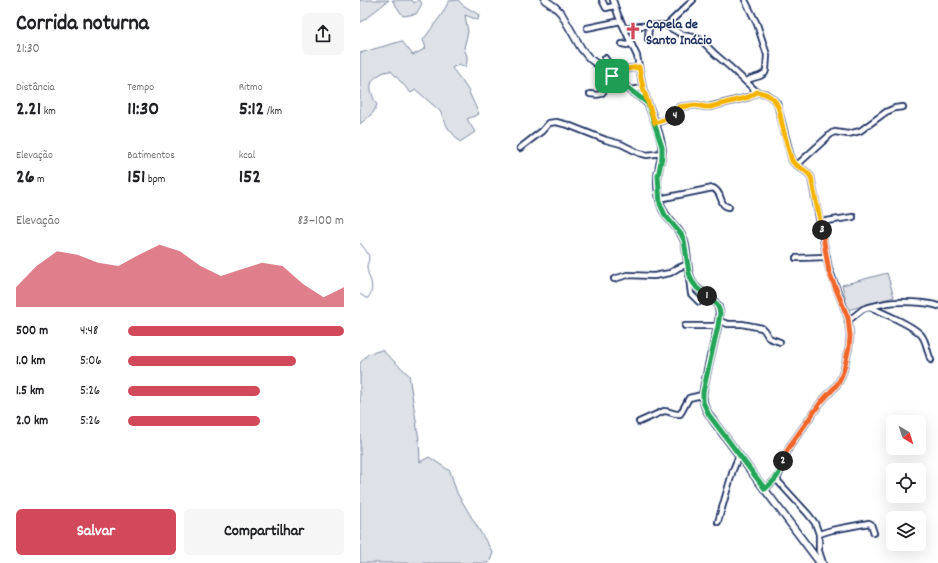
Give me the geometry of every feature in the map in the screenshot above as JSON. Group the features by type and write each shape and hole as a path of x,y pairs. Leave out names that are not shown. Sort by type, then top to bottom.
{"main road":[{"path":"545,0 557,8 561,13 585,55 648,103 661,142 662,153 658,176 659,199 662,210 681,234 685,244 692,281 696,287 713,300 720,313 702,395 703,402 708,413 820,563"}],"street":[{"path":"602,0 606,8 614,6"},
{"path":"613,0 614,6 637,56 643,88 648,103"},
{"path":"667,25 693,0"},
{"path":"745,0 757,24 766,55 765,73 746,82"},
{"path":"587,28 621,21"},
{"path":"624,29 662,24 667,25 676,32 701,40 757,92 767,94 772,98 776,103 792,159 794,163 806,171 811,177 829,272 845,309 848,321 850,336 849,347 842,378 821,402 788,448 780,472 776,479 765,489"},
{"path":"648,39 649,25"},
{"path":"622,44 626,45 631,43"},
{"path":"605,58 609,64 610,74"},
{"path":"590,94 601,94 604,90 603,82 610,74 639,67"},
{"path":"630,90 643,88"},
{"path":"655,123 676,116 679,107 696,105 710,107 749,97 757,92"},
{"path":"797,165 832,133 848,134 860,131 886,112 895,108 903,107"},
{"path":"520,148 542,131 549,123 556,122 621,144 639,152 647,154 662,153"},
{"path":"659,199 713,188 719,192 723,205 728,207"},
{"path":"820,222 853,217"},
{"path":"796,258 827,257"},
{"path":"614,278 626,276 654,276 670,273 688,264"},
{"path":"690,275 691,294 699,302"},
{"path":"848,321 863,309 888,302 926,303 938,306"},
{"path":"869,308 908,325 920,333 931,360"},
{"path":"685,326 742,324 762,328 769,338 780,342"},
{"path":"639,422 664,411 680,414 690,397 702,395"},
{"path":"718,522 732,472 739,455"},
{"path":"776,479 809,515 816,525 819,534 819,551 823,563"},
{"path":"819,534 869,523 871,524 874,534"}],"shaded area":[{"path":"360,0 389,0 360,23"},
{"path":"392,0 412,0 414,3 420,0 422,4 416,14 403,16"},
{"path":"458,0 479,15 478,20 465,15 468,32 464,48 467,56 467,62 465,67 459,64 452,68 468,90 479,114 467,119 475,132 460,142 448,128 440,111 416,90 411,93 391,71 382,73 372,81 372,93 377,105 373,113 360,124 360,53 402,41 413,55 426,48 423,40 442,14 449,1"},
{"path":"887,273 894,297 848,310 842,285"},
{"path":"382,350 409,375 419,440 420,462 429,457 450,471 457,493 493,553 489,563 360,563 360,363 368,354"}],"waterway":[{"path":"360,243 369,256 367,270 372,285 371,293 368,298 360,294"}],"place":[{"name":"Capela de Santo Inácio","path":"633,31"}],"route":[{"path":"612,76 622,70 639,67 647,102 655,123 676,116 677,109 679,107 698,105 706,107 749,97 757,92 767,94 778,106 793,162 810,174 828,269 848,318 850,341 843,375 835,387 821,402 788,448 779,475 765,489 712,419 703,404 703,392 718,326 720,313 719,309 713,300 694,285 690,277 685,244 681,234 662,210 659,199 658,176 662,157 662,147 655,123 648,103 612,76"}]}
